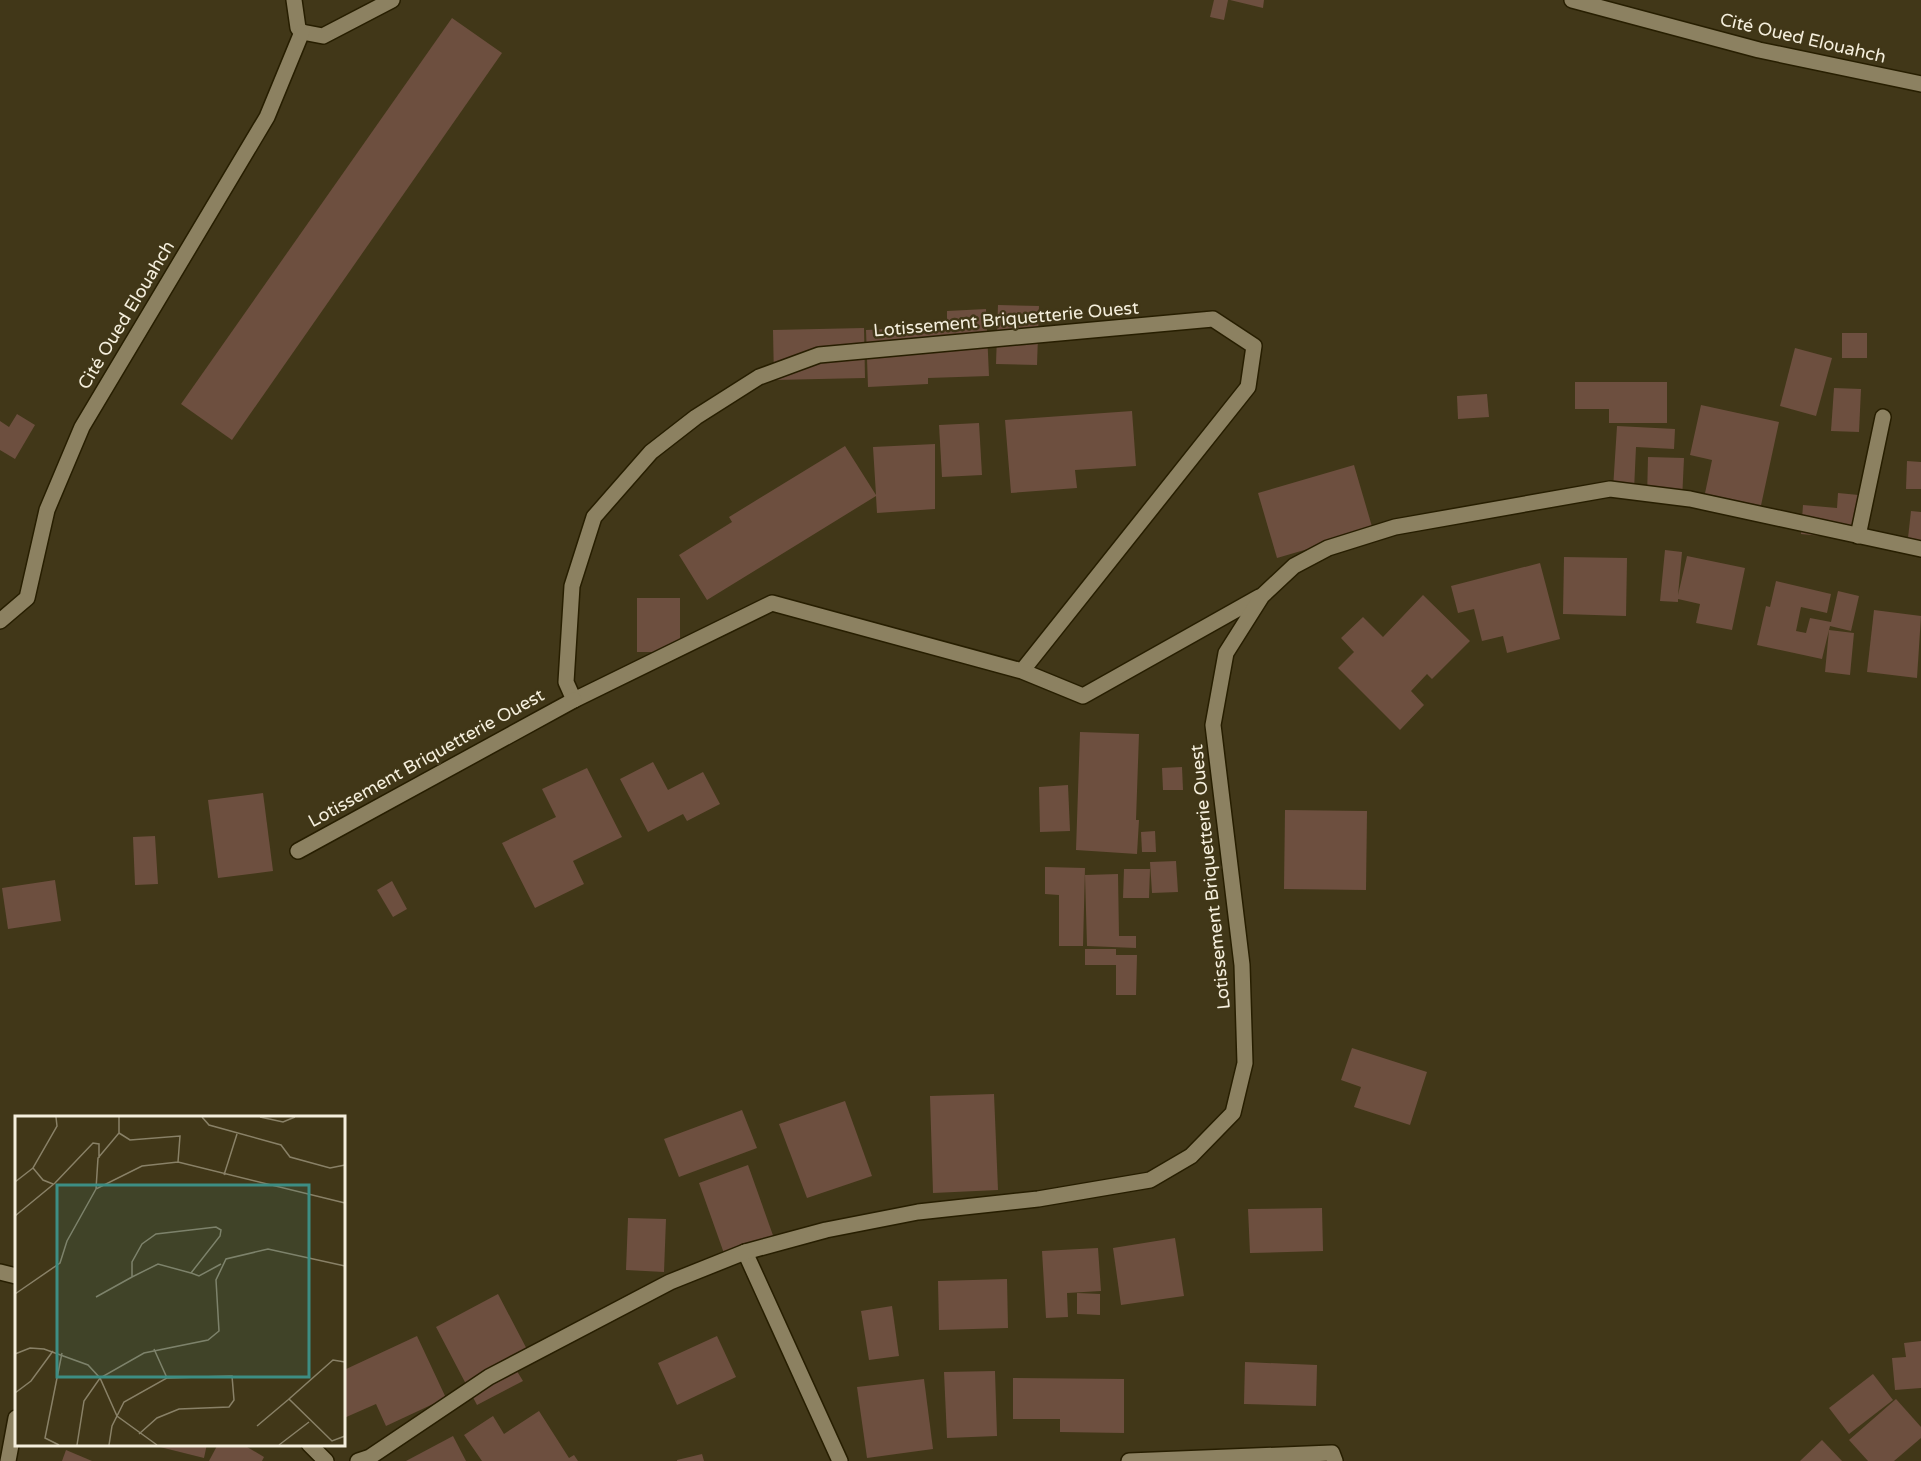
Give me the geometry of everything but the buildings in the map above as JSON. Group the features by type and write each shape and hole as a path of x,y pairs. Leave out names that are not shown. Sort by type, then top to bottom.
{"street":[{"path":"294,0 298,28 302,32 323,36 392,0"},
{"name":"Cité Oued Elouahch","path":"1572,0 1759,50 1921,84"},
{"name":"Cité Oued Elouahch","path":"0,621 27,598 46,510 82,427 267,117 302,32"},
{"name":"Lotissement Briquetterie Ouest","path":"574,700 566,682 572,586 594,517 651,452 696,417 759,377 819,355 1213,319 1254,346 1248,387 1022,671"},
{"path":"1858,536 1883,417"},
{"name":"Lotissement Briquetterie Ouest","path":"298,851 574,700 772,603 1022,671 1083,696 1262,596 1294,566 1328,548 1373,534 1501,507 1610,489 1690,499 1921,549"},
{"name":"Lotissement Briquetterie Ouest","path":"358,1461 370,1457 489,1377 670,1282 745,1252 825,1230 918,1212 1038,1199 1150,1180 1191,1156 1233,1113 1245,1063 1242,964 1213,725 1226,653 1262,596"},
{"path":"745,1252 840,1461"},
{"path":"0,1272 15,1276"},
{"path":"8,1461 15,1423"},
{"path":"311,1446 326,1461"},
{"path":"1130,1461 1332,1453 1335,1461"}]}
